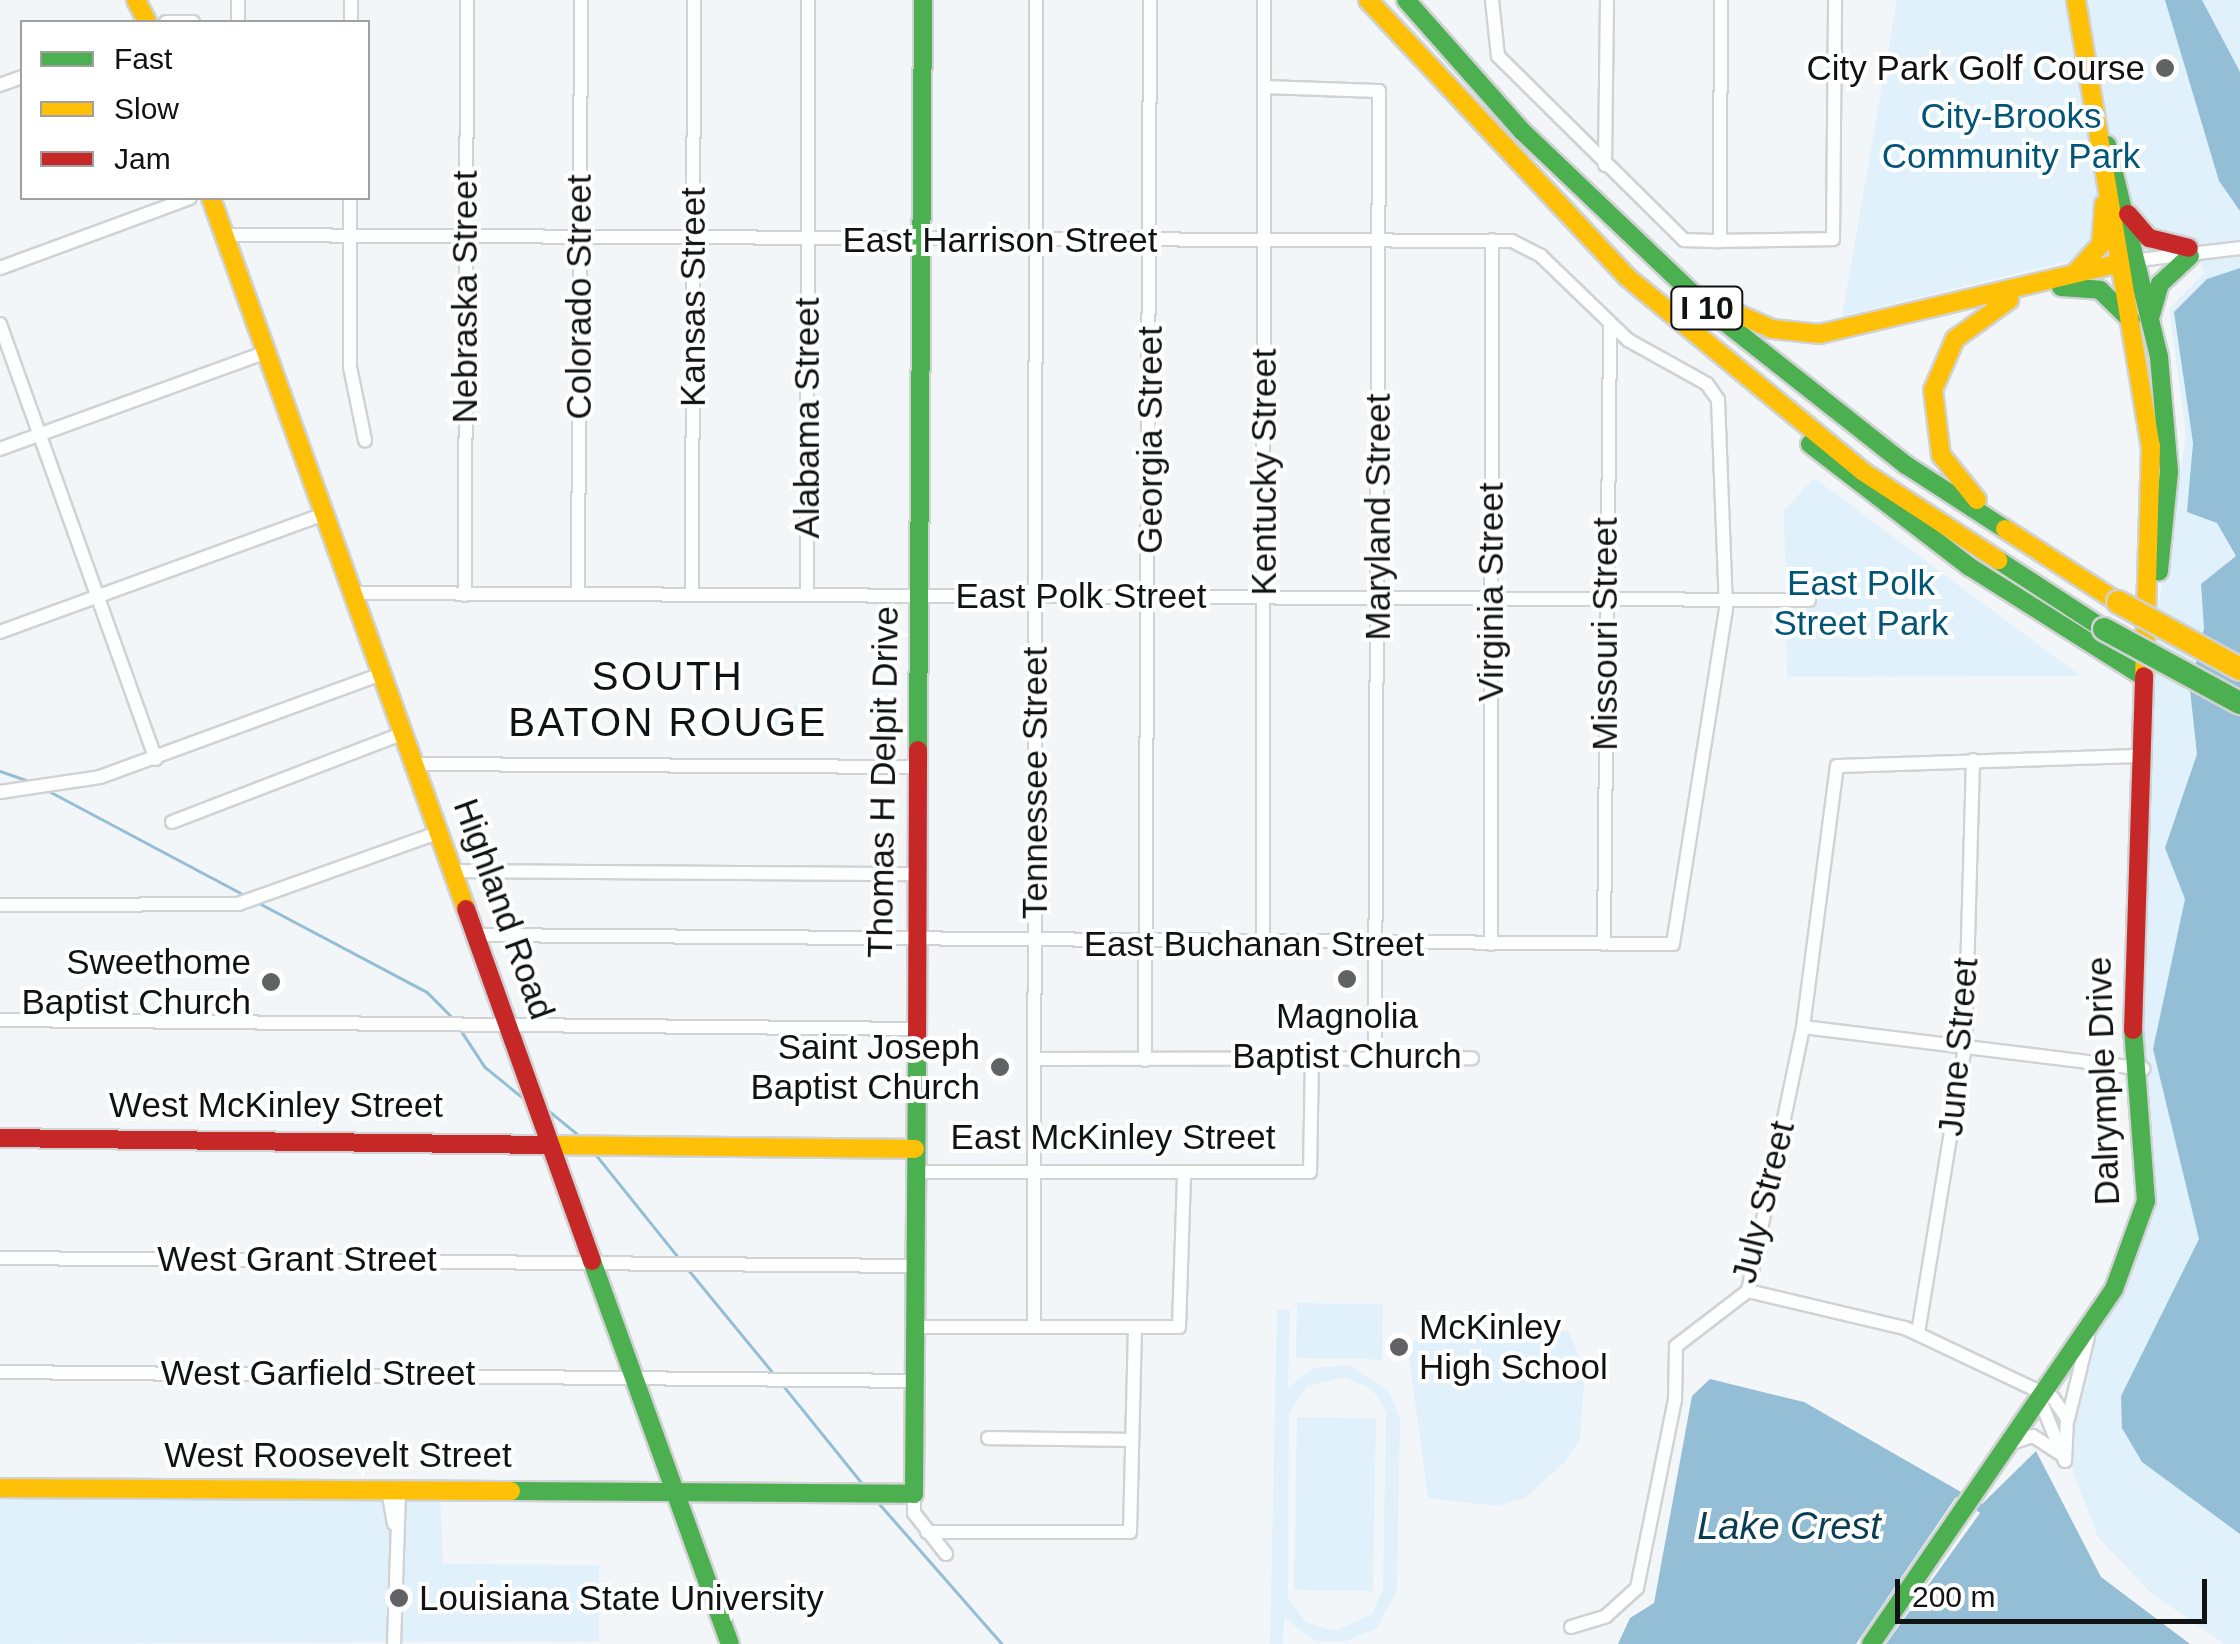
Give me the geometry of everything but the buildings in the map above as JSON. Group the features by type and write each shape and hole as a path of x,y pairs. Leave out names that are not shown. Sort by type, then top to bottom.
{"main road":[{"name":"Thomas H Delpit Drive","path":"906,1494 914,1381 923,0"},
{"path":"1350,0 1411,66 1435,77"},
{"name":"I 10","path":"1368,0 1435,77 1601,252 1782,405 1909,504 2104,629 2240,704"},
{"name":"I 10","path":"1406,0 1642,250 1802,386 2054,562 2118,602 2240,668"},
{"name":"Dalrymple Drive","path":"2076,0 2113,204 2159,376 2168,491 2140,674"},
{"name":"Highland Road","path":"211,200 476,934 496,1022 556,1140 594,1263 730,1644"},
{"path":"2054,562 1957,480 1931,409 1941,362 1969,324 2000,304 2064,282 2098,250 2113,204 2149,238 2194,251 2160,284 2141,320 2100,290 2064,282"},
{"path":"1642,250 1738,317 1795,333 1849,329 2127,266 2159,376"},
{"name":"Dalrymple Drive","path":"1871,1644 2093,1319 2145,1210 2138,756 2151,446 2141,320"},
{"path":"1782,405 1796,431 1867,494 2140,674"},
{"name":"West McKinley Street","path":"0,1138 556,1140"},
{"name":"East McKinley Street","path":"556,1140 604,1146 915,1160"},
{"name":"West Roosevelt Street","path":"0,1488 906,1494"}],"street":[{"name":"Nebraska Street","path":"465,594 466,0"},
{"name":"Colorado Street","path":"578,594 581,0"},
{"name":"Kansas Street","path":"692,595 694,0"},
{"name":"Alabama Street","path":"807,595 808,0"},
{"name":"Tennessee Street","path":"1034,1327 1036,0"},
{"name":"Georgia Street","path":"1145,1060 1150,0"},
{"name":"Kentucky Street","path":"1263,944 1264,0"},
{"path":"1492,0 1498,56 1684,240 1720,241 1833,239 1835,0"},
{"path":"1605,165 1608,0"},
{"path":"1720,241 1721,0"},
{"name":"Maryland Street","path":"1264,87 1379,91 1374,1059"},
{"path":"0,268 185,200"},
{"path":"350,200 350,367 365,440"},
{"name":"East Harrison Street","path":"224,236 1150,242 1492,240 1530,248 1610,326 1718,400 1723,598"},
{"name":"Virginia Street","path":"1491,944 1492,240"},
{"path":"2127,266 2194,251 2240,248"},
{"name":"Missouri Street","path":"1604,944 1610,326"},
{"path":"1,331 156,759"},
{"path":"0,450 267,352"},
{"path":"0,632 324,514"},
{"name":"East Polk Street","path":"353,593 1809,600"},
{"name":"East Buchanan Street","path":"476,934 1148,944 1672,944 1717,688 1723,598"},
{"path":"0,792 94,779 382,674"},
{"path":"172,822 404,734"},
{"path":"1973,760 2138,756"},
{"name":"July Street","path":"1571,1627 1606,1616 1637,1588 1674,1408 1676,1346 1748,1291 1803,1027 1839,764 1973,760"},
{"name":"June Street","path":"1918,1333 1965,1047 1973,760"},
{"path":"416,764 916,767"},
{"path":"0,905 244,902 440,832"},
{"path":"453,871 916,874"},
{"path":"0,1020 915,1029"},
{"path":"1803,1027 2140,1069"},
{"path":"1035,1059 1472,1058"},
{"name":"East McKinley Street","path":"915,1160 1034,1173 1310,1172 1312,1060"},
{"path":"914,1327 1179,1327 1184,1174"},
{"name":"West Grant Street","path":"0,1258 914,1266"},
{"path":"1748,1291 1918,1333 2039,1398 2058,1402 2068,1426"},
{"path":"2039,1398 2065,1461 2068,1426 2093,1319"},
{"path":"927,1532 1130,1532 1134,1328"},
{"name":"West Garfield Street","path":"0,1372 914,1381"},
{"path":"2005,1446 2032,1436 2061,1454"},
{"path":"988,1438 1132,1440"},
{"path":"394,1490 394,1644"},
{"name":"Thomas H Delpit Drive","path":"906,1494 927,1532 946,1554"}],"green space":[{"name":"City-Brooks Community Park","path":"1897,0 2240,0 2240,1644 2225,1644 2152,1594 2098,1537 2073,1473 2070,1395 2145,1210 2136,1069 2138,733 2186,435 2169,309 2204,273 2193,240 2171,236 1842,316"},
{"name":"East Polk Street Park","path":"1814,478 2081,676 1787,677 1784,510"},
{"path":"778,703 792,712 793,718 784,732 778,733 764,724 763,718 772,704"},
{"path":"803,703 817,712 818,718 809,732 803,733 789,724 788,718 797,704"},
{"path":"1297,1303 1383,1305 1382,1359 1296,1358"},
{"path":"1277,1310 1290,1310 1288,1387 1315,1368 1348,1365 1389,1391 1400,1419 1397,1590 1377,1628 1347,1641 1316,1641 1284,1618 1283,1644 1270,1644","holes":["1344,1377 1372,1389 1386,1412 1383,1589 1372,1614 1335,1631 1306,1622 1288,1599 1289,1413 1307,1386"]},
{"path":"1542,1327 1569,1332 1585,1371 1580,1439 1565,1462 1525,1498 1498,1506 1428,1498 1407,1342"},
{"path":"1297,1417 1376,1418 1373,1591 1294,1590"},
{"name":"Louisiana State University","path":"0,1487 440,1490 443,1564 599,1565 599,1641 0,1644"}],"water":[{"path":"2165,0 2202,0 2240,72 2240,211 2219,181"},
{"path":"2240,268 2240,1534 2142,1462 2122,1428 2121,1396 2199,1239 2153,1049 2185,899 2165,848 2197,754 2190,690 2204,628 2201,584 2236,556 2217,523 2187,512 2193,443 2174,312 2207,279"},
{"name":"Lake Crest","path":"1710,1379 1804,1402 1982,1504 2036,1451 2101,1577 2190,1644 1886,1644 1980,1513 1956,1497 1856,1644 1618,1644 1630,1618 1654,1603 1692,1396"}],"waterway":[{"path":"0,771 32,782"},
{"path":"47,790 248,897"},
{"path":"259,903 427,992 453,1018"},
{"path":"460,1029 485,1067 528,1102"},
{"path":"549,1111 581,1137"},
{"path":"593,1151 679,1258"},
{"path":"687,1268 774,1374"},
{"path":"782,1384 865,1487"},
{"path":"877,1501 1002,1644"}],"traffic: fast":[{"path":"918,750 923,0"},
{"path":"1406,0 1522,131 1712,312 1906,465 2005,529"},
{"path":"2107,145 2159,357 2169,472 2159,571"},
{"path":"2151,315 2160,284 2190,256"},
{"path":"2061,287 2100,290 2131,320"},
{"path":"1810,444 1970,567 2139,674"},
{"path":"1998,560 2104,629"},
{"path":"2104,629 2240,703"},
{"path":"1871,1644 2114,1289 2146,1201 2133,1030"},
{"path":"511,1491 914,1494 917,1051"},
{"path":"592,1261 730,1644"}],"traffic: slow":[{"path":"136,0 146,20"},
{"path":"1368,0 1627,277 1862,471 1998,560"},
{"path":"2076,0 2151,446 2144,676"},
{"path":"212,200 466,909"},
{"path":"2077,271 2101,244 2104,204"},
{"path":"1724,308 1772,329 1820,334 2117,264"},
{"path":"1977,500 1941,455 1933,390 1955,339 2009,300"},
{"path":"2005,529 2118,602"},
{"path":"2118,602 2240,669"},
{"path":"547,1145 915,1149"},
{"path":"0,1488 511,1491"}],"traffic: jam":[{"path":"2128,214 2149,238 2189,248"},
{"path":"2133,1030 2144,676"},
{"path":"917,1051 918,750"},
{"path":"466,909 592,1261"},
{"path":"0,1138 547,1145"}],"place":[{"name":"City Park Golf Course","path":"2165,68"},
{"name":"Magnolia Baptist Church","path":"1347,979"},
{"name":"Sweethome Baptist Church","path":"271,982"},
{"name":"Saint Joseph Baptist Church","path":"1000,1067"},
{"name":"McKinley High School","path":"1399,1347"},
{"name":"Louisiana State University","path":"399,1598"}],"district":[{"name":"SOUTH BATON ROUGE","path":"668,699"}]}
